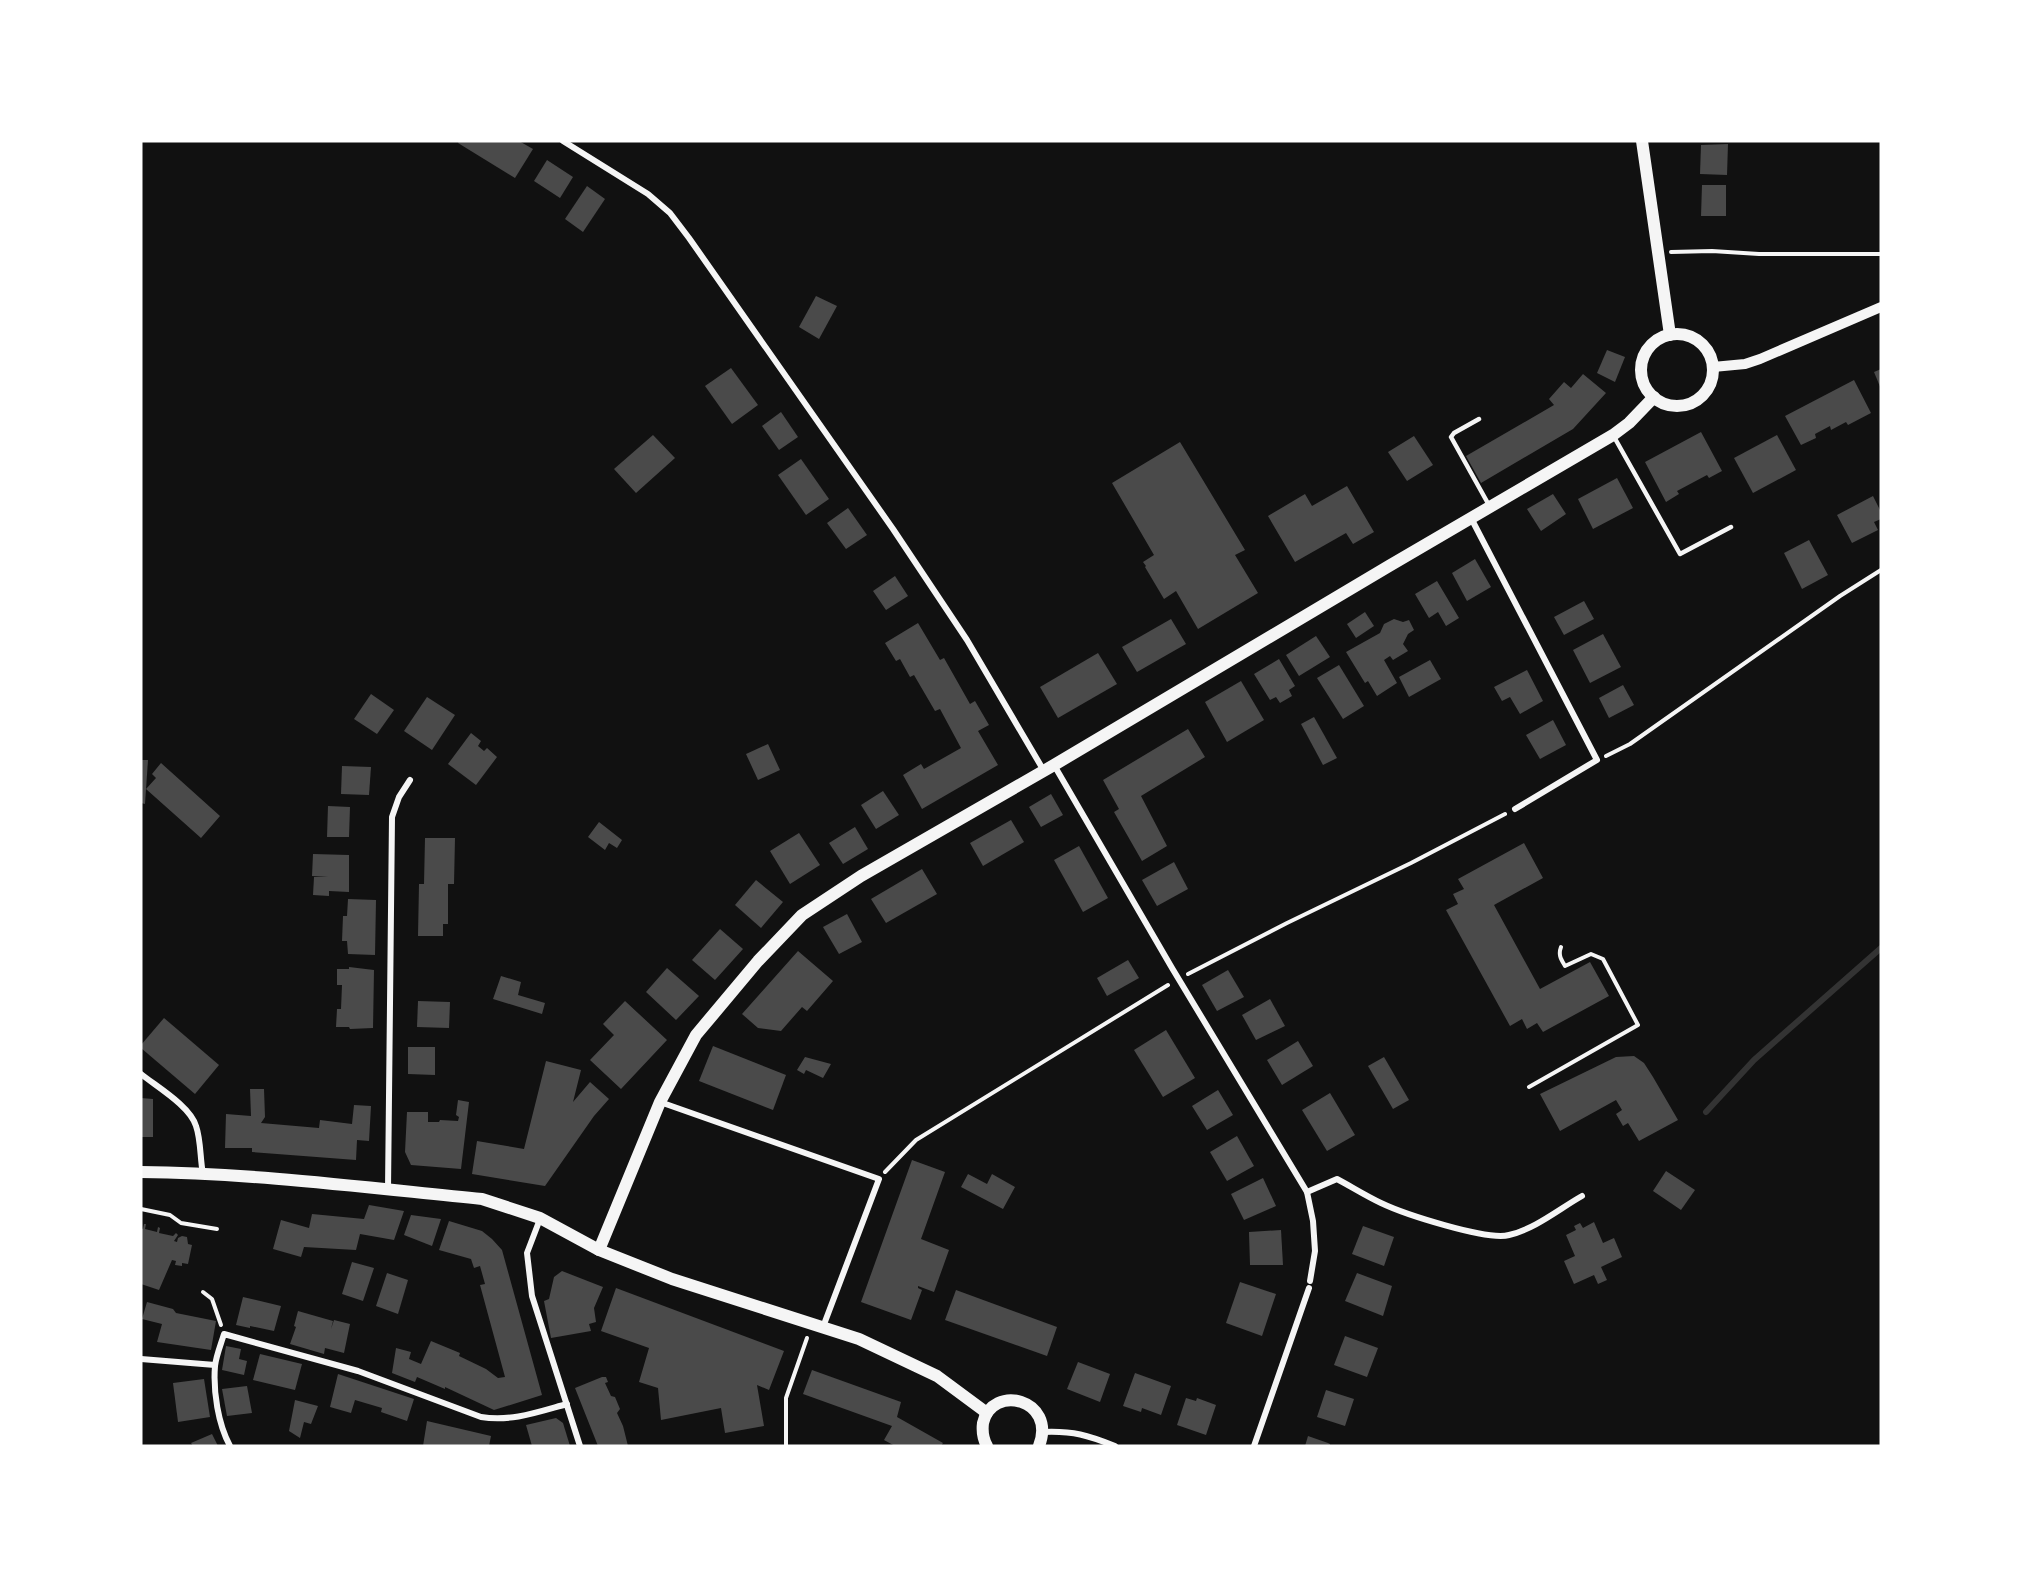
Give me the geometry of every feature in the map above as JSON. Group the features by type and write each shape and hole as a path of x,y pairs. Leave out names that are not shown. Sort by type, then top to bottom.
{"main road":[{"path":"1642,141 1670,335"},
{"path":"1670,335 1686,336 1700,342 1710,355 1713,367 1710,385 1693,402 1684,405 1675,406 1661,402 1654,397 1643,381 1642,362 1650,347 1656,341 1670,335"},
{"path":"599,1251 660,1102 696,1035 758,961 802,915 861,876 1049,768 1613,435 1629,423 1654,397"},
{"path":"141,1172 203,1174 482,1199 540,1218 599,1251 672,1279 858,1339 937,1376 987,1413"},
{"path":"987,1446 982,1430 987,1413 1002,1402 1014,1400 1027,1403 1037,1411 1043,1423 1044,1432 1039,1446"}],"street":[{"path":"563,141 648,194 670,213 689,238 893,529 967,640 1179,979 1307,1192 1313,1221 1315,1251 1309,1284 1254,1446"},
{"path":"1713,367 1745,364 1761,359 1881,307"},
{"path":"1470,518 1597,760 1515,809"},
{"path":"388,1190 392,817 399,797 410,780"},
{"path":"141,1074 183,1107 192,1117 196,1127 203,1174"},
{"path":"660,1102 879,1179 817,1325"},
{"path":"1307,1192 1337,1179 1380,1203 1405,1213 1474,1232 1508,1236 1529,1227 1582,1196"},
{"path":"540,1218 527,1253 532,1296 580,1446"},
{"path":"230,1446 221,1421 216,1395 215,1365 224,1334 358,1371 481,1417 512,1419 567,1404"},
{"path":"141,1359 215,1365"},
{"path":"1044,1432 1068,1431 1115,1446"}],"lane":[{"path":"1479,419 1451,437 1490,507"},
{"path":"1613,435 1680,554 1731,526"}],"path":[{"path":"1659,252 1881,254"},
{"path":"1597,760 1630,744 1840,596 1881,570"},
{"path":"879,1179 916,1140 1179,979 1515,809"},
{"path":"1529,1087 1638,1025 1602,959 1591,954 1565,966 1560,958 1561,947"},
{"path":"141,1209 170,1215 181,1223 217,1229"},
{"path":"203,1292 212,1299 224,1334"},
{"path":"786,1446 786,1398 817,1325"}],"building":[{"path":"459,141 519,141 533,149 515,178 458,143"},
{"path":"1728,144 1727,175 1700,174 1701,145"},
{"path":"547,160 573,177 560,198 534,181"},
{"path":"1702,185 1726,185 1726,216 1701,216"},
{"path":"587,186 605,199 583,232 565,219"},
{"path":"816,296 837,306 819,339 799,327"},
{"path":"1607,350 1625,357 1615,382 1597,373"},
{"path":"731,368 758,405 732,424 705,386"},
{"path":"1881,369 1881,389 1874,372"},
{"path":"1583,374 1606,393 1573,429 1481,483 1466,456 1554,405 1549,399 1564,382 1571,388"},
{"path":"1854,380 1871,413 1848,425 1846,422 1831,430 1830,426 1815,434 1816,438 1801,445 1785,416"},
{"path":"781,412 798,437 779,450 762,426"},
{"path":"1701,432 1722,471 1709,478 1707,475 1677,491 1679,494 1666,502 1645,462"},
{"path":"653,435 675,458 636,493 614,469"},
{"path":"1777,435 1796,470 1753,493 1734,458"},
{"path":"1414,436 1433,465 1407,481 1388,452"},
{"path":"1180,442 1245,550 1235,555 1258,593 1198,629 1176,591 1164,599 1145,567 1143,562 1154,555 1112,483"},
{"path":"801,459 829,499 806,515 778,475"},
{"path":"1617,478 1633,508 1593,529 1578,499"},
{"path":"1347,486 1374,532 1353,544 1346,533 1295,562 1268,516 1305,494 1312,506"},
{"path":"1553,494 1566,514 1541,531 1527,509"},
{"path":"1873,496 1881,512 1881,519 1874,522 1878,530 1852,543 1837,515"},
{"path":"848,508 867,535 846,549 827,523"},
{"path":"1809,540 1828,575 1802,589 1784,553"},
{"path":"1475,559 1491,587 1467,601 1452,573"},
{"path":"895,576 908,596 886,610 873,591"},
{"path":"1437,581 1459,618 1446,626 1438,612 1429,618 1415,594"},
{"path":"1584,601 1594,619 1564,635 1554,617"},
{"path":"1365,612 1374,626 1356,638 1347,624"},
{"path":"1171,619 1186,644 1137,672 1122,647"},
{"path":"1394,619 1403,622 1409,620 1414,630 1408,634 1403,644 1408,651 1393,660 1390,656 1384,660 1397,683 1377,696 1368,681 1365,683 1346,652 1380,633 1384,624"},
{"path":"918,623 940,660 944,658 970,704 975,701 989,725 978,731 998,765 922,809 903,775 921,764 924,769 961,748 940,709 935,711 914,675 910,677 900,659 896,661 885,643"},
{"path":"1603,634 1621,667 1590,683 1573,650"},
{"path":"1316,636 1330,657 1299,676 1286,655"},
{"path":"1098,653 1117,684 1058,718 1040,687"},
{"path":"1279,659 1295,686 1289,690 1292,696 1280,703 1276,697 1270,700 1254,674"},
{"path":"1430,660 1441,679 1409,697 1399,677"},
{"path":"1339,665 1364,706 1343,719 1317,678"},
{"path":"1527,670 1543,701 1520,714 1510,697 1502,701 1494,687"},
{"path":"1241,681 1264,720 1227,742 1205,702"},
{"path":"1623,685 1634,705 1609,718 1599,698"},
{"path":"371,694 394,710 377,734 354,719"},
{"path":"427,697 455,715 432,750 404,731"},
{"path":"1314,717 1337,758 1323,765 1301,724"},
{"path":"1553,720 1566,745 1540,759 1526,735"},
{"path":"1188,729 1205,757 1141,796 1167,846 1142,861 1114,812 1119,809 1103,780"},
{"path":"471,733 481,741 478,746 484,751 487,748 497,757 476,785 448,764"},
{"path":"768,744 780,770 758,780 746,754"},
{"path":"141,760 148,760 145,804 141,803"},
{"path":"161,763 220,816 201,838 146,789 156,778 152,774"},
{"path":"342,766 371,767 369,795 341,794"},
{"path":"883,791 899,815 876,829 861,805"},
{"path":"1051,794 1063,815 1041,827 1029,807"},
{"path":"328,806 350,807 349,837 327,837"},
{"path":"1011,820 1024,842 983,866 970,843"},
{"path":"599,822 622,840 617,848 609,843 605,850 588,837"},
{"path":"855,827 868,849 843,864 829,843"},
{"path":"799,833 820,865 790,884 770,851"},
{"path":"425,838 455,838 454,884 448,884 448,924 443,924 443,936 418,936 419,884 424,884"},
{"path":"1524,843 1543,878 1494,905 1540,989 1590,962 1609,996 1543,1032 1537,1023 1527,1029 1522,1019 1510,1026 1446,910 1458,904 1453,894 1464,889 1458,879"},
{"path":"1079,846 1108,898 1083,912 1054,860"},
{"path":"313,854 349,855 349,892 329,891 329,896 313,895 314,877 328,877 312,876"},
{"path":"1174,862 1188,889 1157,906 1142,880"},
{"path":"922,869 937,894 886,923 871,899"},
{"path":"756,880 783,902 761,928 735,905"},
{"path":"348,899 376,900 375,955 348,954 347,941 342,941 343,916 347,916"},
{"path":"847,914 862,942 839,954 823,927"},
{"path":"720,929 743,949 715,980 692,960"},
{"path":"798,951 833,981 807,1011 802,1007 781,1031 758,1028 742,1014"},
{"path":"1128,960 1139,978 1107,996 1097,978"},
{"path":"349,967 374,970 373,1028 336,1027 337,1009 341,1009 342,985 337,985 337,969 349,969"},
{"path":"667,968 699,996 676,1020 646,992"},
{"path":"1228,970 1244,997 1217,1011 1202,985"},
{"path":"501,976 521,982 518,995 545,1003 542,1014 493,999"},
{"path":"1270,999 1285,1026 1256,1040 1242,1015"},
{"path":"418,1001 450,1002 449,1028 417,1027"},
{"path":"625,1001 667,1040 621,1089 590,1060 614,1035 603,1024"},
{"path":"164,1018 219,1065 195,1094 141,1048 141,1045"},
{"path":"1166,1030 1195,1078 1163,1097 1134,1050"},
{"path":"1298,1041 1313,1066 1282,1085 1267,1060"},
{"path":"713,1046 786,1075 773,1110 699,1081"},
{"path":"408,1047 435,1047 435,1075 408,1074"},
{"path":"1634,1056 1644,1063 1678,1120 1639,1141 1628,1123 1623,1126 1616,1114 1622,1110 1616,1100 1560,1131 1540,1094 1616,1057"},
{"path":"805,1057 831,1064 823,1078 806,1070 804,1074 797,1070"},
{"path":"1384,1057 1409,1100 1393,1109 1368,1066"},
{"path":"546,1061 581,1070 573,1102 590,1082 609,1099 594,1116 545,1186 472,1174 477,1141 524,1149"},
{"path":"250,1089 264,1089 265,1117 261,1123 319,1128 320,1120 352,1124 354,1105 371,1106 369,1141 357,1140 356,1160 252,1152 252,1148 225,1148 226,1114 251,1116"},
{"path":"1218,1090 1233,1115 1207,1130 1192,1106"},
{"path":"1330,1093 1355,1135 1327,1151 1302,1110"},
{"path":"141,1098 153,1099 153,1137 141,1137"},
{"path":"458,1100 469,1102 461,1169 411,1165 405,1152 407,1112 428,1112 428,1122 458,1121 459,1117 456,1115"},
{"path":"1237,1136 1254,1166 1227,1181 1210,1152"},
{"path":"912,1160 945,1172 921,1239 949,1250 934,1292 918,1286 922,1290 911,1320 861,1302"},
{"path":"1666,1171 1695,1190 1681,1210 1653,1191"},
{"path":"968,1174 987,1184 992,1174 1015,1187 1003,1209 961,1187"},
{"path":"1263,1178 1276,1206 1244,1220 1231,1194"},
{"path":"369,1205 404,1211 394,1240 360,1234 356,1250 304,1247 301,1257 273,1249 281,1220 309,1228 312,1214 364,1219"},
{"path":"411,1215 441,1219 432,1246 404,1235"},
{"path":"449,1221 482,1231 502,1250 542,1395 494,1410 445,1387 445,1389 417,1377 415,1382 392,1373 396,1348 411,1352 409,1359 421,1364 431,1341 460,1353 459,1356 486,1369 498,1378 505,1377 480,1285 485,1284 480,1266 474,1268 471,1259 439,1250"},
{"path":"1594,1222 1603,1243 1614,1238 1622,1257 1601,1267 1607,1280 1598,1284 1594,1275 1574,1284 1564,1261 1575,1256 1566,1235 1576,1230 1574,1226 1580,1223 1583,1228"},
{"path":"146,1224 145,1229 157,1232 158,1227 160,1228 159,1233 173,1236 176,1233 178,1235 174,1241 177,1242 182,1236 187,1237 188,1244 192,1245 188,1264 175,1265 176,1261 172,1260 159,1290 141,1284 141,1228 143,1229"},
{"path":"1363,1226 1394,1237 1384,1266 1352,1254"},
{"path":"1281,1230 1283,1265 1250,1265 1249,1232"},
{"path":"352,1262 374,1268 363,1301 342,1294"},
{"path":"562,1271 603,1287 594,1308 596,1322 589,1324 591,1331 551,1338 544,1301 549,1299 554,1277"},
{"path":"387,1273 408,1280 398,1314 376,1306"},
{"path":"1357,1273 1392,1286 1383,1316 1345,1301"},
{"path":"1240,1282 1276,1294 1262,1336 1226,1323"},
{"path":"616,1288 784,1351 769,1390 757,1385 764,1426 725,1433 721,1408 661,1420 658,1388 639,1382 649,1348 601,1331"},
{"path":"956,1290 1057,1327 1047,1356 945,1320"},
{"path":"243,1297 281,1306 274,1331 236,1325"},
{"path":"147,1302 173,1309 176,1313 216,1321 211,1350 157,1342 162,1324 142,1319"},
{"path":"298,1311 333,1321 331,1329 334,1320 350,1324 344,1353 325,1348 324,1354 290,1344 296,1327 294,1326"},
{"path":"1345,1336 1378,1348 1367,1377 1334,1365"},
{"path":"226,1346 241,1349 239,1359 247,1361 244,1375 222,1370"},
{"path":"260,1354 302,1364 295,1390 253,1380"},
{"path":"1078,1362 1110,1374 1100,1402 1067,1389"},
{"path":"812,1370 901,1402 897,1417 943,1443 941,1446 895,1446 884,1440 892,1426 803,1394"},
{"path":"1135,1373 1171,1386 1161,1415 1142,1408 1141,1412 1123,1406"},
{"path":"338,1374 414,1399 407,1421 381,1412 382,1408 355,1400 351,1413 330,1407"},
{"path":"606,1377 608,1382 605,1383 620,1409 617,1413 628,1446 598,1446 575,1388"},
{"path":"204,1379 210,1417 178,1422 173,1383"},
{"path":"247,1386 252,1413 227,1416 222,1389"},
{"path":"1326,1390 1354,1399 1345,1426 1317,1417"},
{"path":"1186,1398 1196,1401 1197,1398 1216,1405 1206,1435 1177,1425"},
{"path":"295,1400 318,1406 311,1424 304,1422 300,1438 289,1431"},
{"path":"556,1418 563,1423 570,1446 532,1446 526,1425"},
{"path":"427,1421 491,1436 489,1446 423,1446"},
{"path":"212,1434 218,1446 193,1446 191,1443"},
{"path":"1308,1436 1328,1443 1330,1446 1305,1446"}],"waterway":[{"path":"1706,1112 1754,1060 1881,948"}]}
